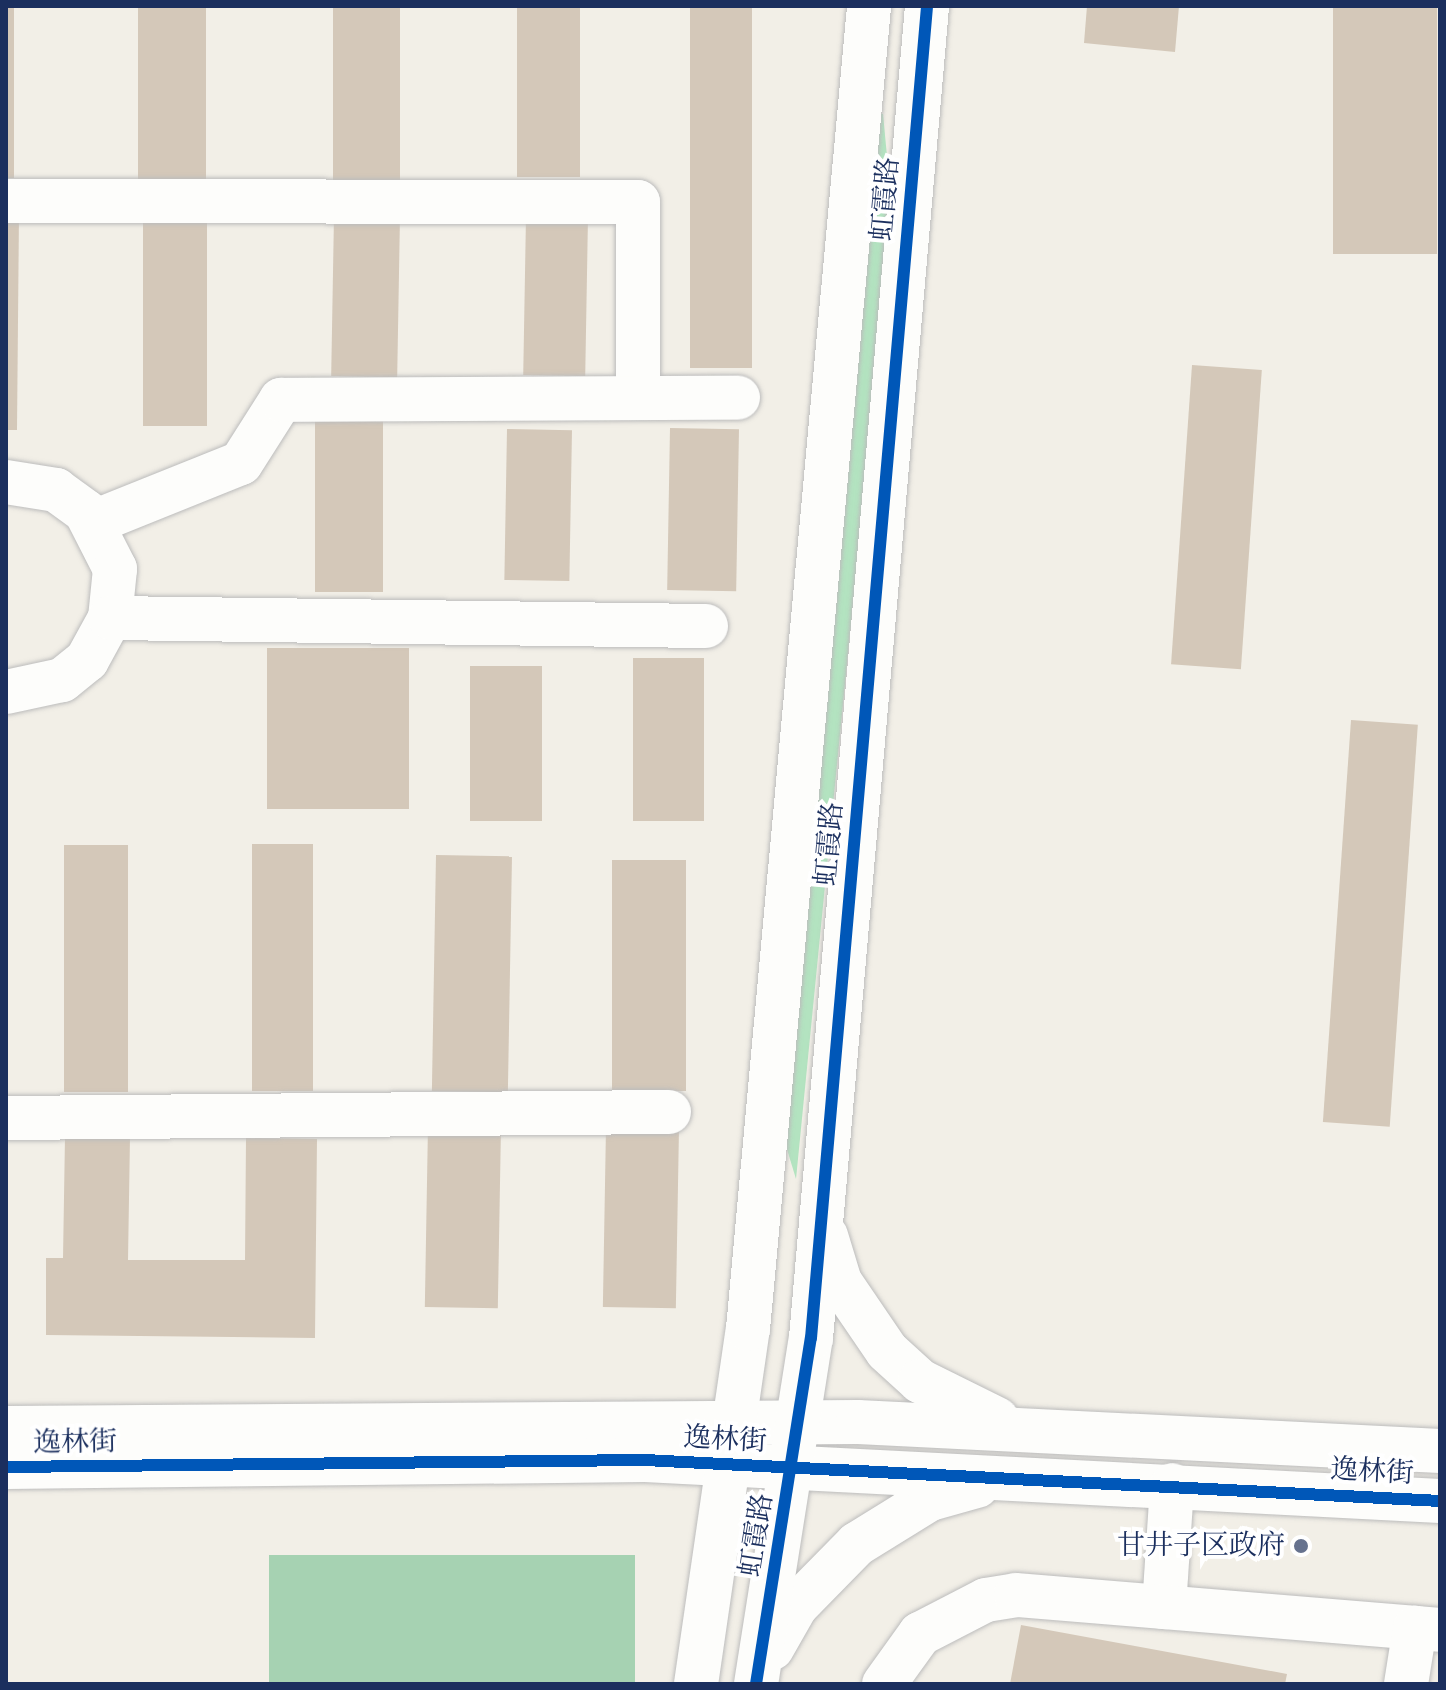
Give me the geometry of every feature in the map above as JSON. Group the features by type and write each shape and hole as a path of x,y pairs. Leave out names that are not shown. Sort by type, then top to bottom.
{"street":[{"name":"虹霞路","path":"696,1684 737,1421 869,6"},
{"name":"虹霞路","path":"757,1684 799,1421 822,1208 927,6"},
{"path":"6,201 638,202 638,398"},
{"path":"94,522 241,463 281,400 738,398"},
{"path":"6,482 56,490 94,522 115,569 110,618 87,660 62,680 6,692"},
{"path":"110,618 706,626"},
{"path":"6,1118 669,1112"},
{"path":"822,1208 840,1282 887,1351 955,1401 1026,1428"},
{"name":"逸林街","path":"6,1428 799,1421 1026,1428 1440,1451"},
{"name":"逸林街","path":"6,1467 731,1465 1440,1501"},
{"path":"757,1684 796,1606 857,1544 930,1499 1023,1478"},
{"path":"1164,1607 1172,1485"},
{"path":"884,1684 920,1634 986,1600 1016,1595 1428,1629 1406,1684"}],"green space":[{"path":"874,113 883,114 892,209 796,1179 786,1146"},
{"path":"269,1555 635,1555 635,1684 269,1684"}],"building":[{"path":"6,6 14,6 14,178 6,178"},
{"path":"138,6 206,6 206,181 138,181"},
{"path":"333,6 400,6 400,183 333,183"},
{"path":"517,6 580,6 580,177 517,177"},
{"path":"690,6 752,6 752,368 690,368"},
{"path":"1087,6 1179,6 1175,52 1084,43"},
{"path":"1333,6 1437,6 1437,254 1333,254"},
{"path":"6,212 19,212 17,430 6,430"},
{"path":"143,214 207,214 207,426 143,426"},
{"path":"334,215 400,216 397,377 331,376"},
{"path":"526,216 588,217 585,376 523,375"},
{"path":"1192,365 1262,370 1241,669 1171,664"},
{"path":"315,414 383,414 383,592 315,592"},
{"path":"670,428 739,429 736,591 667,590"},
{"path":"507,429 572,430 569,581 504,580"},
{"path":"267,648 409,648 409,809 267,809"},
{"path":"633,658 704,658 704,821 633,821"},
{"path":"470,666 542,666 542,821 470,821"},
{"path":"1351,720 1418,725 1390,1127 1323,1122"},
{"path":"252,844 313,844 313,1091 252,1091"},
{"path":"64,845 128,845 128,1092 64,1092"},
{"path":"436,855 512,856 508,1092 432,1091"},
{"path":"612,860 686,860 686,1091 612,1091"},
{"path":"428,1125 501,1126 498,1308 425,1307"},
{"path":"606,1127 679,1128 676,1308 603,1307"},
{"path":"65,1136 130,1137 128,1260 245,1260 246,1138 317,1139 315,1338 46,1335 46,1258 63,1258"},
{"path":"1021,1625 1287,1674 1285,1684 1010,1684"}],"cycle path":[{"path":"756,1684 811,1338 927,6"},
{"path":"6,1467 645,1460 1440,1501"}],"place":[{"name":"甘井子区政府","path":"1301,1546"}]}
